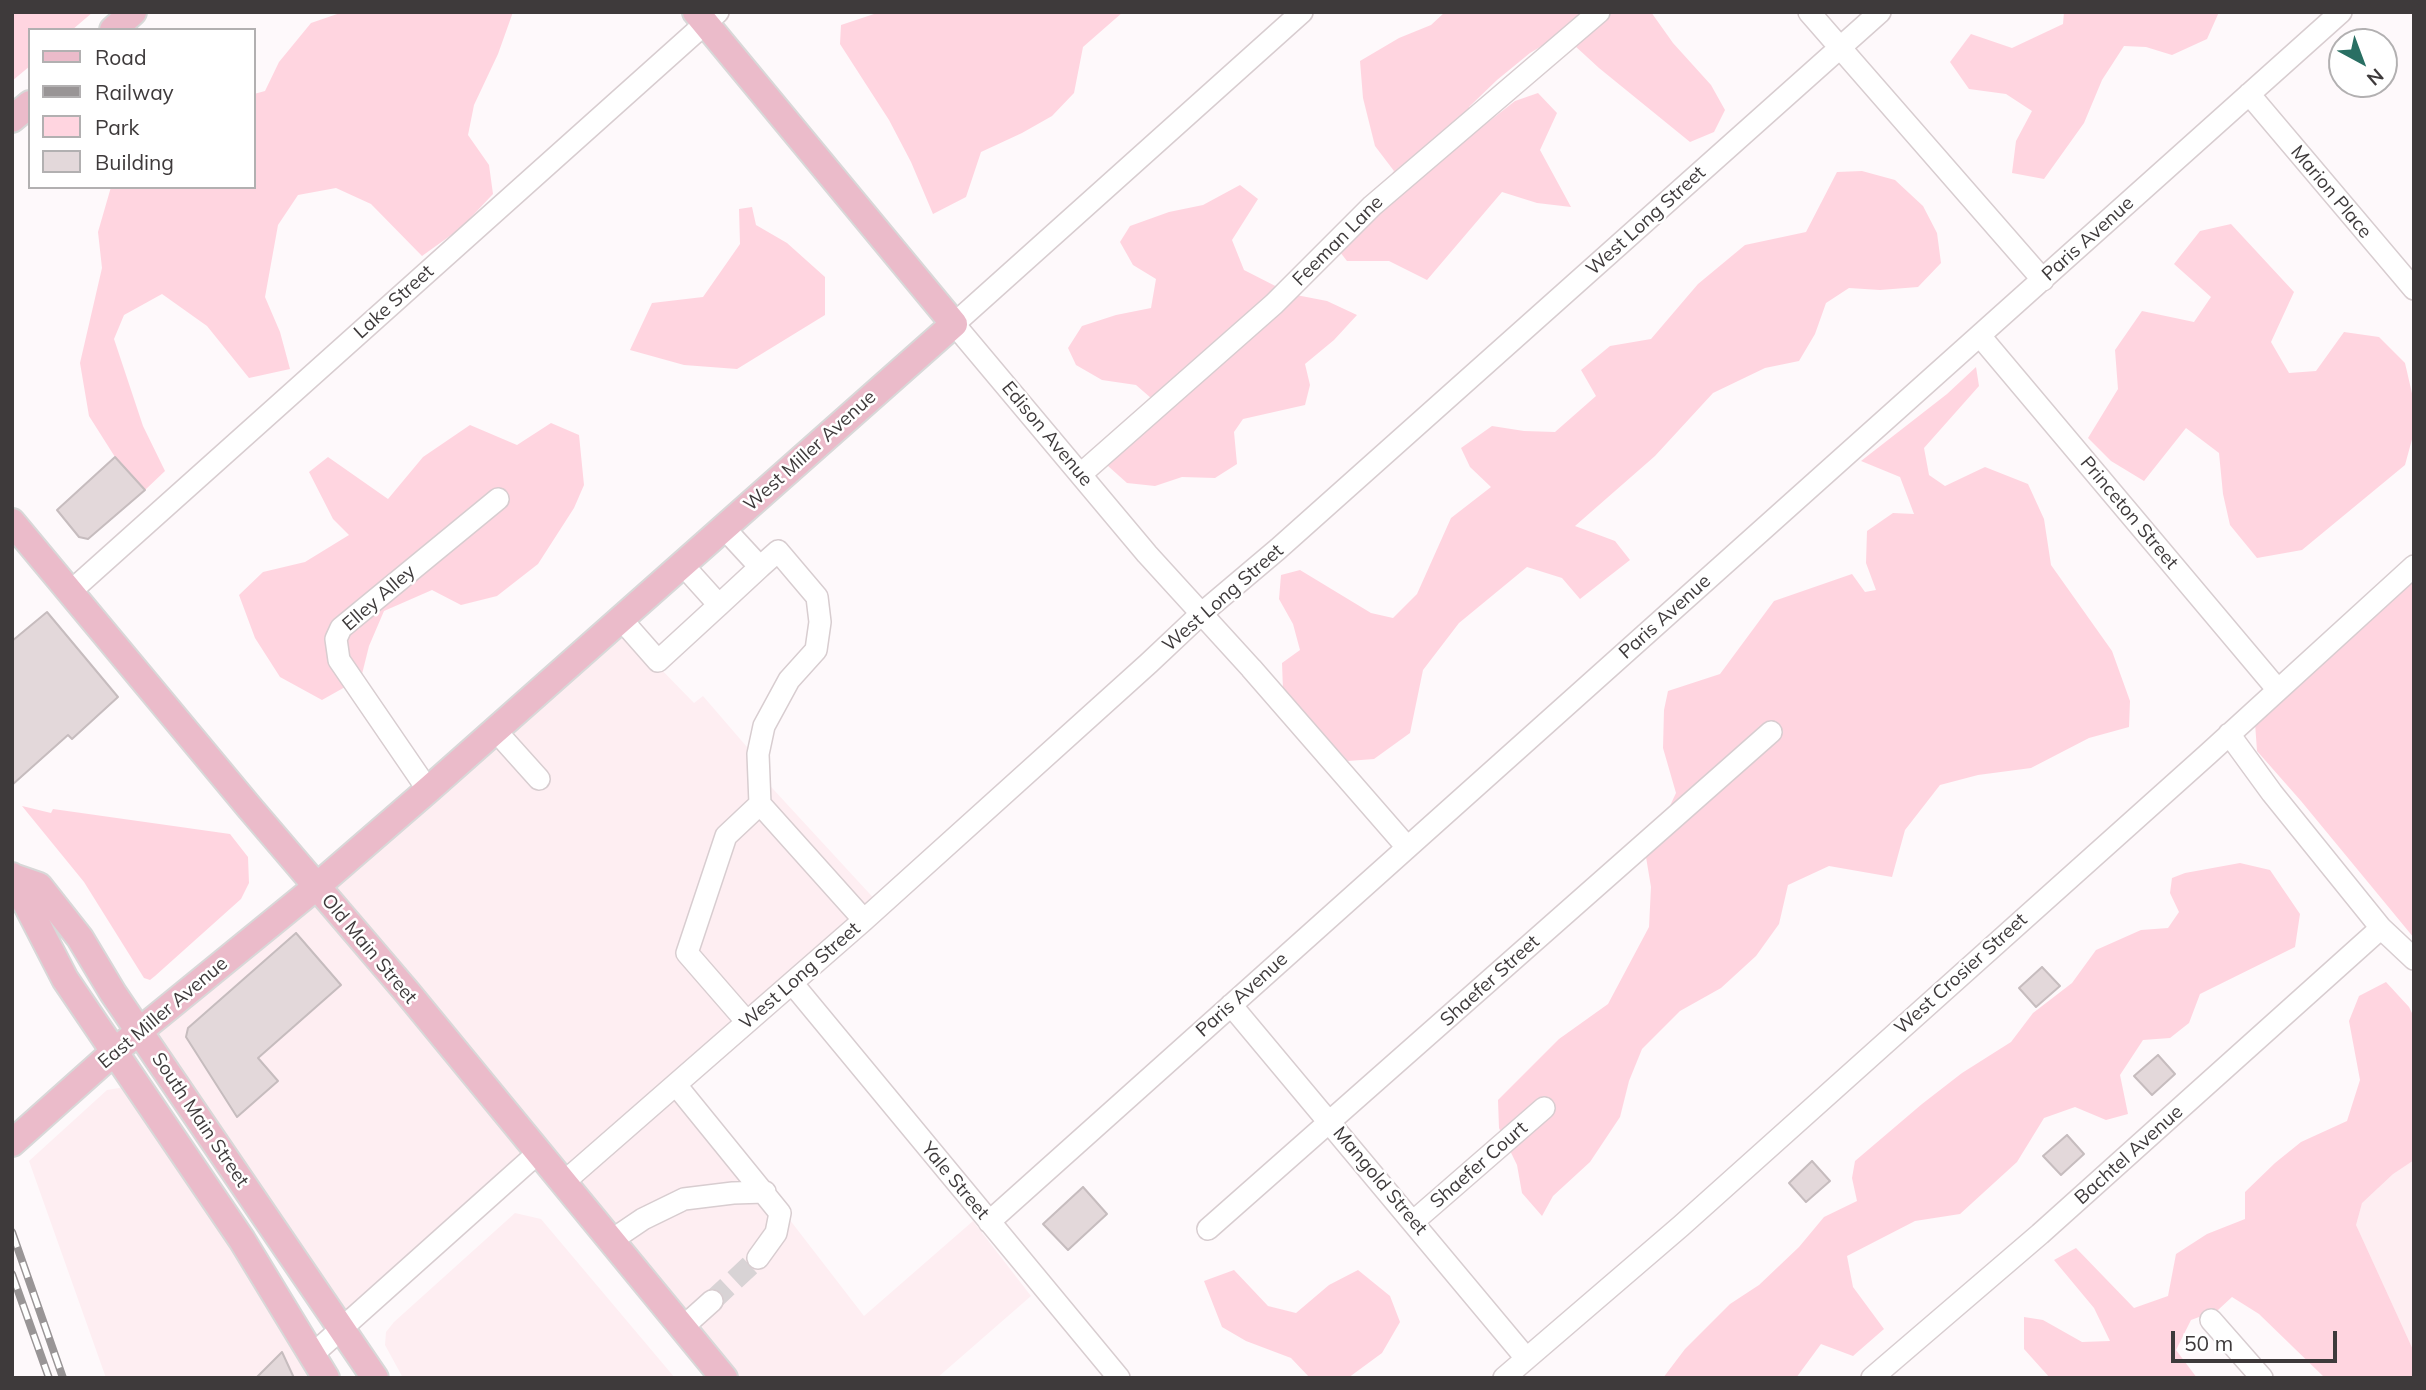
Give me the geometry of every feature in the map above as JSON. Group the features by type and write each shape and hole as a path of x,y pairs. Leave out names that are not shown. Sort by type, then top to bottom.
{"main road":[{"path":"115,28 133,12"},
{"name":"Edison Avenue","path":"706,16 954,324"},
{"path":"12,119 28,106"},
{"name":"West Miller Avenue","path":"316,887 954,324"},
{"name":"Old Main Street","path":"12,522 564,1182 724,1378"},
{"name":"South Main Street","path":"13,876 39,886 80,938 139,1031 375,1378"},
{"name":"South Main Street","path":"13,876 65,979 242,1240 326,1378"},
{"name":"East Miller Avenue","path":"12,1143 115,1051 316,887"}],"street":[{"name":"West Miller Avenue","path":"954,324 1302,12"},
{"name":"Feeman Lane","path":"1081,474 1274,304 1372,205 1599,12"},
{"path":"1809,12 2043,280"},
{"name":"West Long Street","path":"564,1182 864,920 1201,614 1278,549 1880,12"},
{"name":"Paris Avenue","path":"989,1222 2341,12"},
{"name":"Lake Street","path":"70,592 706,16"},
{"name":"Marion Place","path":"2249,94 2414,289"},
{"name":"Edison Avenue","path":"954,324 1147,554 1251,668 1407,847"},
{"name":"Princeton Street","path":"1980,337 2278,690"},
{"name":"Elley Alley","path":"428,790 339,660 336,639 341,628 498,499"},
{"path":"724,528 760,567"},
{"path":"621,619 658,661 778,551 817,597 820,622 816,650 789,680 764,726 758,754 760,804 864,920"},
{"path":"682,564 719,605"},
{"name":"West Crosier Street","path":"1504,1378 1681,1226 2414,566"},
{"path":"495,730 539,779"},
{"name":"Shaefer Street","path":"1208,1229 1771,732"},
{"path":"2229,734 2272,793 2381,928 2414,959"},
{"path":"747,1022 687,953 726,836 760,804"},
{"name":"Bachtel Avenue","path":"1872,1378 2088,1192 2381,928"},
{"name":"Yale Street","path":"792,983 1119,1378"},
{"name":"Mangold Street","path":"1231,1006 1414,1221 1526,1358"},
{"path":"676,1084 780,1213 776,1233 758,1258"},
{"name":"Shaefer Court","path":"1414,1221 1544,1108"},
{"path":"312,1355 538,1152"},
{"path":"612,1240 643,1219 684,1199 765,1192"},
{"path":"683,1326 712,1301"},
{"path":"2211,1320 2262,1378"}],"shaded area":[{"path":"616,623 694,703 703,696 753,754 750,764 880,905 564,1182 316,887"},
{"path":"315,897 532,1150 343,1319 146,1031"},
{"path":"125,1087 319,1378 106,1378 29,1161 107,1090"},
{"path":"688,1088 864,1316 973,1221 1031,1296 937,1378 731,1378 573,1183"},
{"path":"2414,1102 2414,1358 2299,1236"},
{"path":"515,1213 541,1219 675,1378 403,1378 385,1345 386,1332"}],"green space":[{"path":"12,12 93,12 74,28 28,28 28,68 12,81"},
{"path":"343,12 513,12 498,54 474,105 468,135 489,165 493,194 461,228 422,256 371,204 336,188 298,195 278,225 265,297 280,332 290,369 249,378 207,326 162,294 124,315 114,339 143,426 165,471 145,490 115,457 89,416 80,363 102,268 98,232 110,189 256,189 256,93 265,91 279,62 311,23"},
{"path":"880,12 1123,12 1083,47 1074,93 1052,116 981,152 966,197 933,214 911,162 889,120 840,44 841,25"},
{"path":"1445,12 1651,12 1673,43 1711,85 1725,110 1714,132 1690,142 1599,68 1562,34 1530,53 1469,107 1478,130 1515,101 1538,93 1557,113 1540,150 1571,207 1537,203 1502,192 1427,280 1389,261 1347,261 1329,238 1374,197 1394,171 1375,146 1363,98 1360,61 1399,38 1431,25"},
{"path":"2064,12 2219,12 2207,39 2172,55 2146,47 2124,46 2102,80 2084,123 2044,179 2012,173 2016,141 2032,111 2006,94 1969,89 1950,62 1971,34 2012,48 2063,24"},
{"path":"1862,171 1895,180 1923,206 1937,233 1941,263 1918,287 1880,290 1849,288 1826,303 1815,334 1799,361 1765,368 1713,393 1655,456 1575,526 1615,541 1630,560 1580,599 1562,578 1527,567 1459,623 1423,670 1410,733 1374,759 1348,761 1283,690 1282,663 1300,650 1293,624 1279,599 1281,575 1300,570 1371,613 1393,618 1417,594 1451,518 1491,487 1470,467 1461,448 1492,426 1555,432 1596,396 1581,370 1610,346 1651,339 1698,284 1745,245 1806,232 1837,172"},
{"path":"1240,185 1258,199 1232,240 1244,270 1291,294 1327,301 1357,315 1334,340 1305,364 1310,385 1305,405 1243,419 1234,432 1237,464 1215,478 1182,477 1155,486 1127,483 1108,466 1103,455 1159,405 1136,385 1102,380 1076,365 1068,348 1082,326 1151,308 1156,279 1133,265 1120,242 1130,226 1169,212 1203,205"},
{"path":"752,207 756,225 787,243 825,277 825,315 737,369 684,365 630,350 652,303 703,297 740,244 739,209"},
{"path":"2231,224 2294,292 2271,342 2289,373 2316,371 2344,332 2379,337 2405,363 2414,402 2414,432 2405,465 2302,550 2257,558 2230,525 2223,494 2219,453 2186,428 2144,481 2111,461 2088,438 2118,389 2115,350 2142,311 2194,322 2211,297 2174,264 2200,231"},
{"path":"1976,367 1979,386 1924,448 1929,475 1945,486 1985,467 2028,484 2044,519 2051,565 2112,651 2130,701 2129,727 2089,738 2031,768 1978,775 1940,785 1905,830 1892,877 1829,866 1788,885 1779,924 1756,956 1721,988 1680,1011 1642,1049 1629,1081 1620,1117 1590,1162 1553,1196 1542,1216 1522,1193 1517,1165 1499,1128 1498,1100 1559,1039 1608,1004 1649,927 1651,887 1646,857 1676,793 1663,748 1664,710 1668,691 1720,674 1774,601 1852,574 1865,592 1876,590 1866,563 1867,531 1893,513 1914,514 1900,477 1861,461 1947,394"},
{"path":"551,423 579,435 584,485 574,508 538,564 497,596 461,605 432,590 384,611 369,646 361,678 322,700 280,677 255,638 239,595 263,572 305,562 349,535 333,519 309,472 328,457 388,499 423,457 470,425 517,445"},
{"path":"2414,578 2414,938 2257,751 2255,723"},
{"path":"22,806 51,813 53,809 230,834 248,857 249,883 241,899 155,976 150,980 144,978 84,882"},
{"path":"2240,863 2270,870 2300,914 2295,947 2200,994 2189,1023 2170,1038 2143,1040 2120,1075 2128,1114 2106,1120 2075,1107 2044,1118 2017,1162 1960,1214 1915,1221 1847,1256 1853,1287 1884,1329 1853,1356 1821,1344 1796,1378 1663,1378 1685,1349 1730,1304 1759,1285 1799,1247 1824,1217 1857,1201 1852,1178 1855,1161 1962,1073 2011,1042 2033,1013 2072,983 2096,950 2141,930 2168,928 2179,912 2170,893 2172,878"},
{"path":"2386,982 2409,1007 2414,1017 2414,1160 2393,1174 2362,1203 2356,1225 2414,1352 2414,1378 2325,1378 2259,1314 2232,1297 2218,1310 2191,1320 2176,1350 2197,1378 2050,1378 2024,1349 2024,1317 2043,1320 2082,1342 2110,1341 2094,1308 2054,1260 2076,1248 2134,1308 2168,1296 2176,1254 2207,1234 2245,1219 2245,1192 2275,1163 2301,1142 2347,1121 2360,1080 2349,1021 2359,996"},
{"path":"1234,1270 1268,1306 1296,1313 1329,1285 1358,1270 1390,1296 1400,1322 1382,1353 1348,1378 1310,1378 1291,1358 1246,1341 1222,1327 1204,1281"}],"building":[{"path":"115,457 145,490 88,539 79,537 57,510"},
{"path":"47,612 118,697 72,739 68,735 12,785 12,641"},
{"path":"296,933 341,985 258,1058 278,1081 237,1117 186,1037 188,1028"},
{"path":"2042,967 2060,986 2036,1007 2019,988"},
{"path":"2158,1055 2175,1074 2152,1095 2134,1076"},
{"path":"2067,1135 2084,1154 2061,1175 2043,1156"},
{"path":"1812,1161 1830,1181 1806,1202 1789,1183"},
{"path":"1083,1187 1107,1214 1068,1250 1043,1224"},
{"path":"282,1352 294,1378 256,1378"}],"tunnel":[{"path":"712,1301 758,1258"}],"railway":[{"path":"12,1232 63,1378"},
{"path":"12,1274 49,1378"}]}
